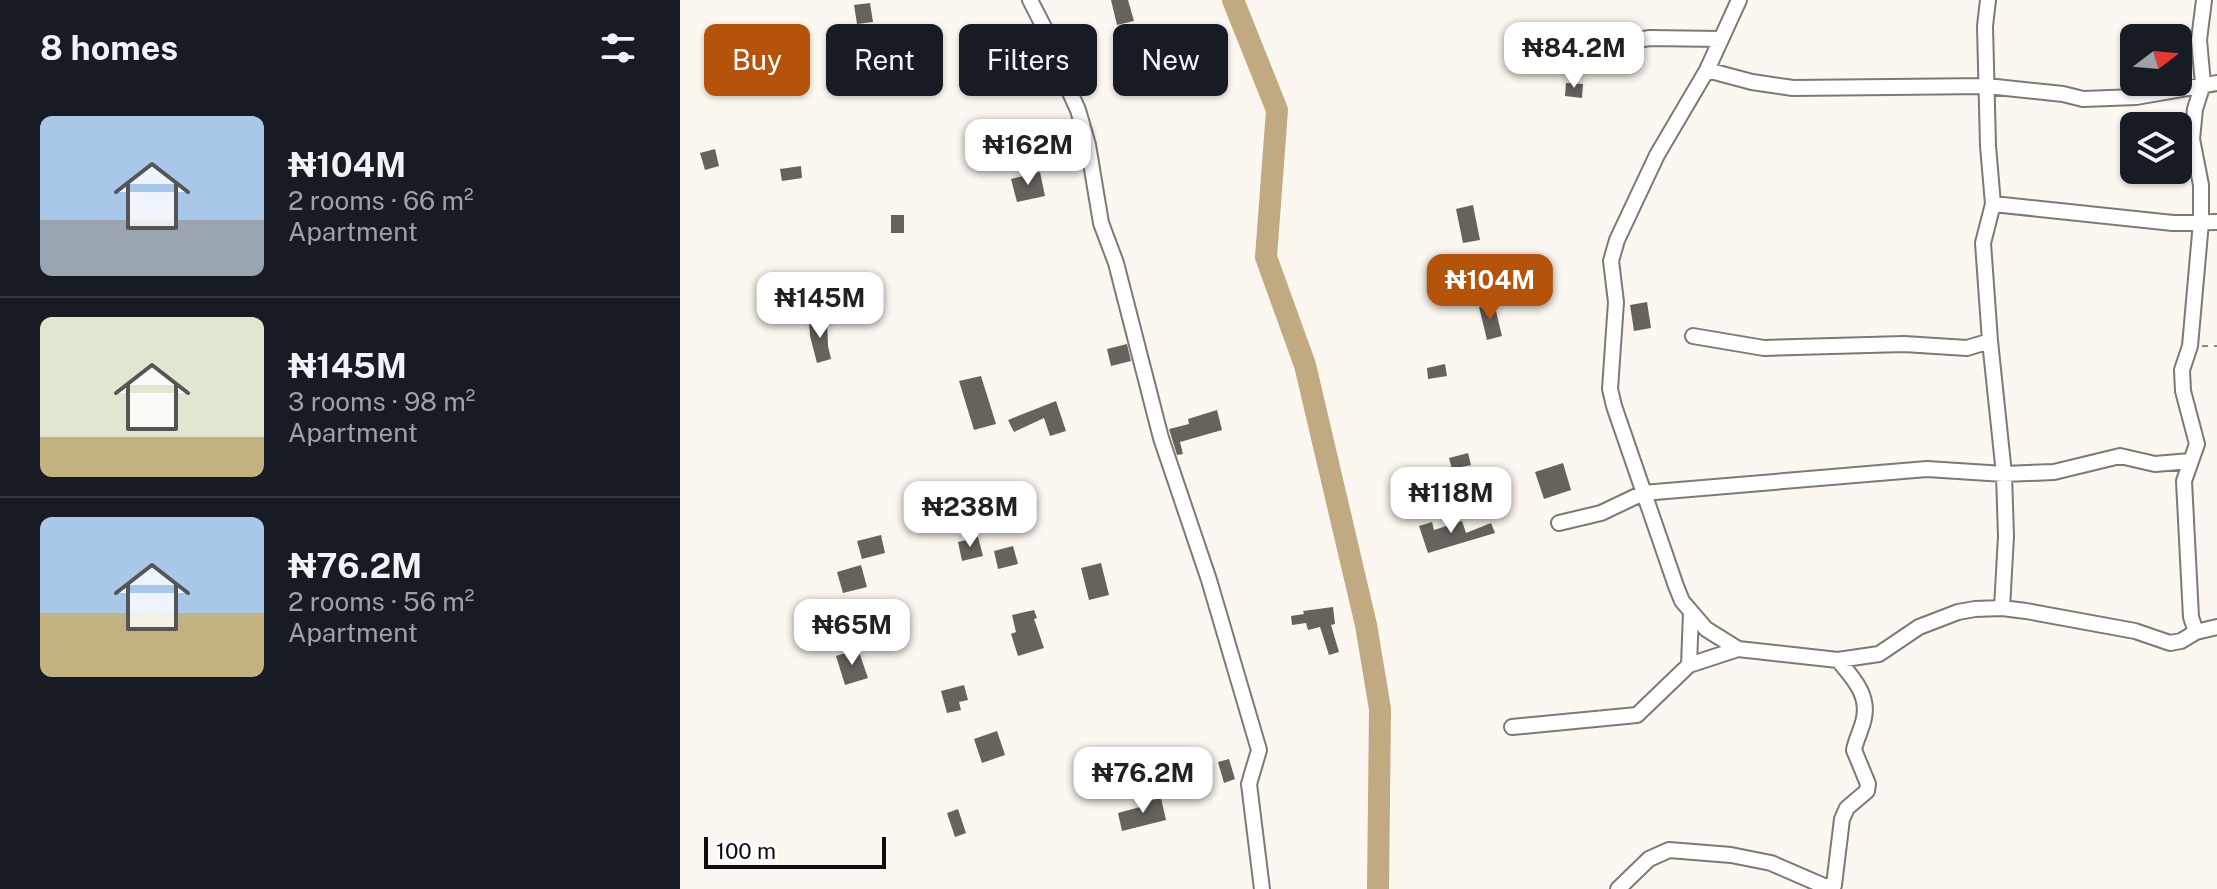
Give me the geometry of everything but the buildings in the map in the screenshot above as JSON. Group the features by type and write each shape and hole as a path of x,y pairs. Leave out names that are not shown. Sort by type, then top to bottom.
{"street":[{"path":"1030,0 1050,39 1078,110 1088,145 1101,223 1120,278 1161,438 1209,580 1259,750 1249,784 1262,889"},
{"path":"1738,649 1706,629 1691,612 1676,586 1610,389 1616,302 1611,261 1617,240 1657,155 1707,70 1739,0"},
{"path":"1988,0 1985,26 1993,204 1983,243 2004,474 2006,536 2002,608"},
{"path":"2196,632 2191,617 2184,481 2197,444 2183,391 2182,370 2190,346 2201,222 2201,185 2192,139 2195,109 2210,83 2199,40 2204,0"},
{"path":"1555,41 1604,45 1650,38 1720,39"},
{"path":"1707,70 1752,82 1793,88 1987,86 2111,100 2155,95 2210,83"},
{"path":"1993,204 2173,223 2217,222"},
{"path":"1693,336 1764,348 1904,344 1967,348 1990,341"},
{"path":"1559,523 1601,513 1643,493 1927,469 2004,474 2054,472 2120,456 2155,464 2191,461"},
{"path":"1512,727 1637,715 1689,665 1738,649 1838,660 1879,654 1919,627 1958,612 2002,608 2135,631 2170,643 2217,627"},
{"path":"1689,665 1691,612"},
{"path":"1618,889 1649,859 1669,850 1731,855 1771,863 1824,886 1834,885 1842,819 1847,808 1867,791 1868,784 1854,750 1865,716 1865,701 1859,686 1838,660"}],"waterway":[{"path":"1233,0 1277,110 1266,257 1305,365 1366,625 1380,709 1378,889"}]}
